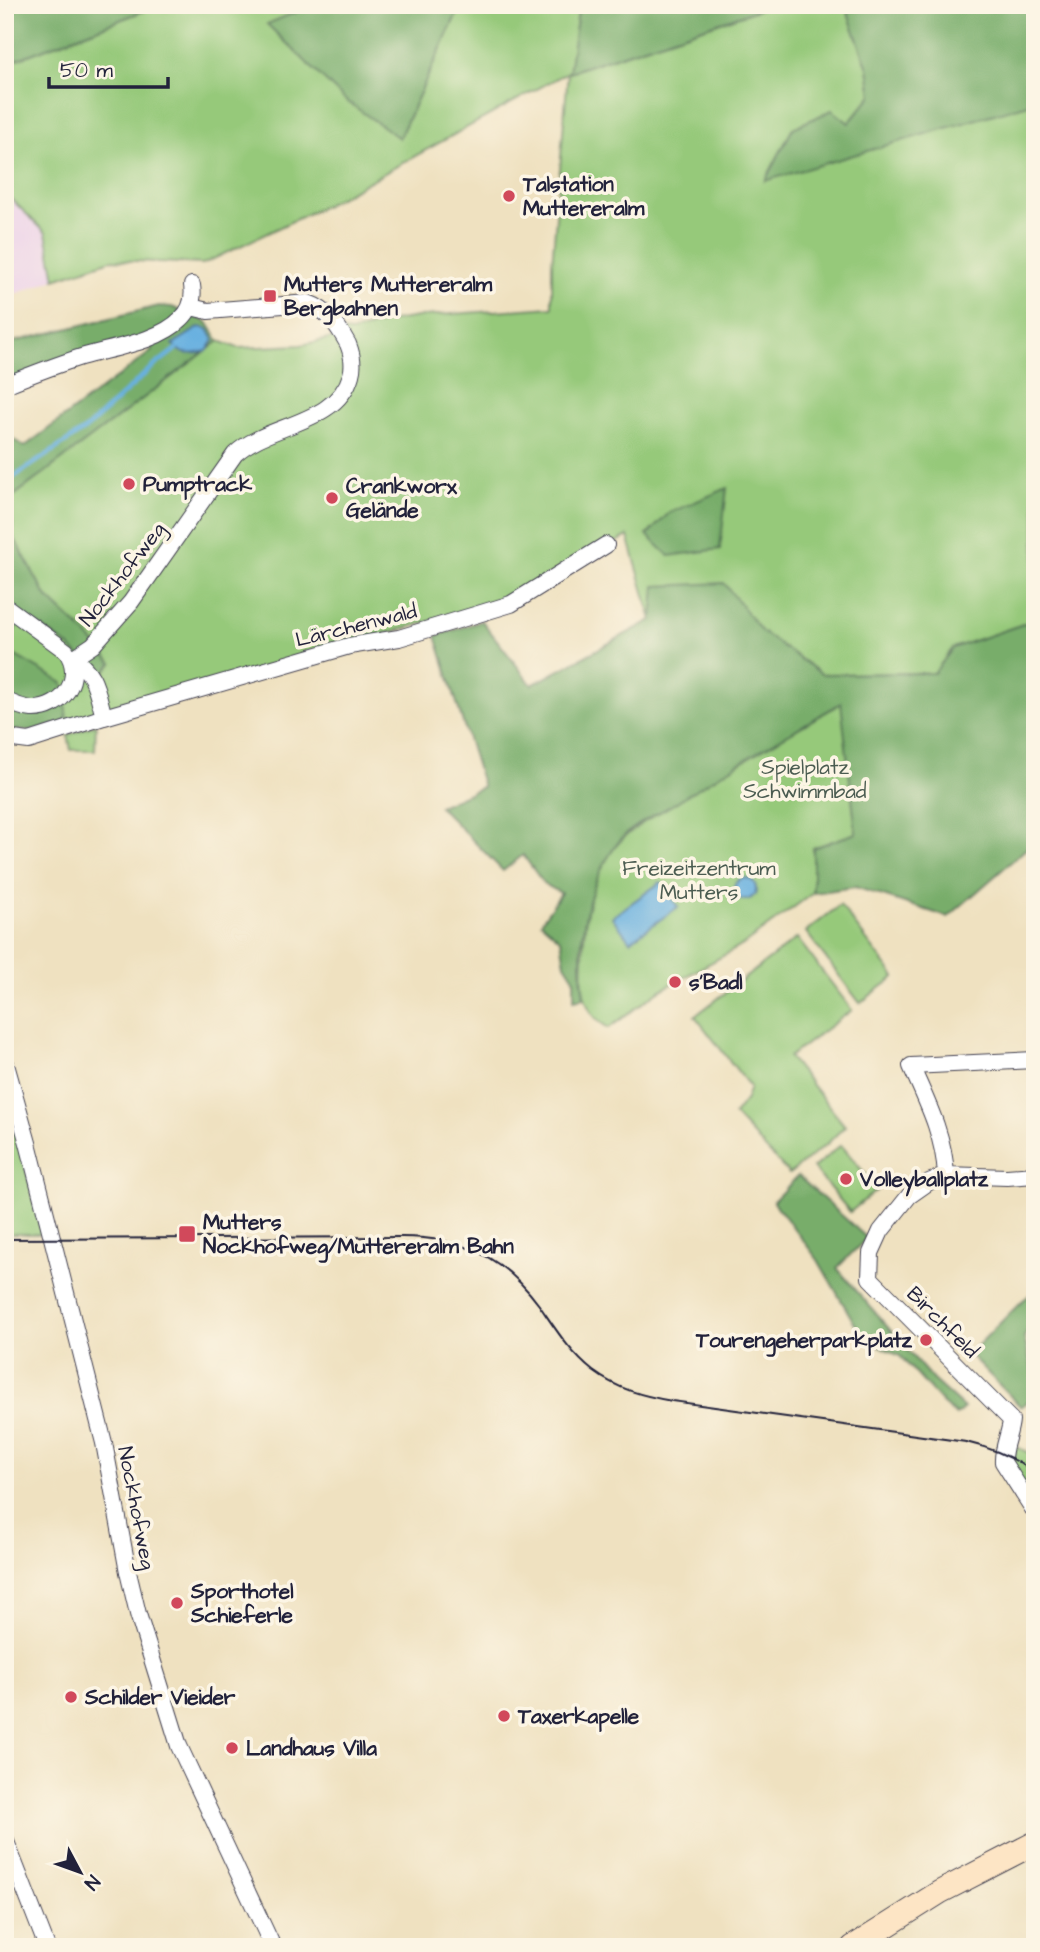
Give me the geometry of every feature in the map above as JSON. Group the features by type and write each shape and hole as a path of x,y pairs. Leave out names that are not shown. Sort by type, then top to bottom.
{"main road":[{"path":"853,1947 940,1892 1035,1843"}],"street":[{"path":"5,385 168,330 182,319 191,307 194,295 192,285"},
{"name":"Nockhofweg","path":"72,659 93,645 131,602 235,454 252,441 304,420 331,405 344,392 352,371 351,352 328,314 319,307 308,303 208,311 191,307"},
{"name":"Lärchenwald","path":"5,738 29,741 349,646 399,638 511,604 606,545"},
{"path":"5,606 66,651 72,659 83,664 92,678 104,717"},
{"path":"5,700 34,709 56,702 67,692 73,677 72,659"},
{"path":"1035,1060 911,1066 936,1121 945,1154 946,1175 1035,1175"},
{"name":"Nockhofweg","path":"5,1061 104,1443 135,1606 179,1746 273,1947"},
{"name":"Birchfeld","path":"946,1175 929,1182 909,1196 881,1231 871,1253 870,1278 1012,1420 1003,1462 1035,1512"},
{"path":"5,1839 47,1947"}],"shaded area":[{"path":"5,193 46,233 55,279 5,298"}],"green space":[{"path":"5,5 159,5 5,64"},
{"path":"159,5 313,5 268,24 399,138 461,5 579,5 570,72 772,5 845,5 868,68 872,95 849,123 793,128 766,180 1035,102 1035,620 953,648 934,673 822,674 762,632 723,583 652,620 628,536 507,600 67,722 63,683 5,650 22,614 70,647 100,677 112,663 46,596 13,536 11,498 219,341 238,348 301,345 334,338 327,330 352,332 386,322 424,316 552,307 552,265 568,72 328,204 203,264 111,260 55,279 46,233 5,193 5,64"},
{"path":"313,5 461,5 399,138 345,100 267,24"},
{"path":"579,5 772,5 569,72"},
{"path":"845,5 1035,5 1035,102 765,181 793,128 832,110 849,123 872,95 868,68"},
{"path":"159,306 172,307 207,322 219,341 11,498 13,536 46,596 112,663 100,677 70,647 22,614 5,647 5,433 24,447 152,351 150,346 88,362 5,394 5,344"},
{"path":"727,488 720,549 669,556 647,535 669,513"},
{"path":"724,583 762,632 822,674 934,673 953,648 1035,620 1035,841 948,917 855,887 813,893 813,848 856,833 841,703 646,820 623,837 610,854 592,892 586,913 581,956 584,998 574,1000 574,978 565,964 561,940 541,922 561,893 544,884 523,855 503,871 439,806 483,787 436,636 482,621 532,685 652,620 655,586"},
{"path":"5,650 63,683 67,722 31,731 5,729"},
{"name":"Freizeitzentrum Mutters","path":"842,703 856,833 813,848 813,893 743,945 659,991 609,1028 600,1022 588,1007 583,989 584,933 594,884 612,851 628,834 657,814"},
{"path":"96,724 95,750 71,750 68,735"},
{"path":"840,905 895,977 860,1003 806,932"},
{"path":"797,938 852,1010 789,1057 845,1126 789,1174 734,1115 746,1099 750,1087 695,1016"},
{"path":"5,1126 16,1128 42,1234 5,1234"},
{"name":"Volleyballplatz","path":"841,1145 878,1189 850,1212 813,1168"},
{"path":"798,1176 867,1238 837,1268 933,1380 964,1408 956,1415 900,1356 863,1338 818,1260 773,1201"},
{"path":"1035,1291 1035,1320 1024,1337 1035,1383 1035,1396 1021,1407 969,1354"},
{"path":"1015,1446 1035,1456 1035,1500 1013,1471"}],"water":[{"path":"200,327 208,329 214,340 207,351 184,353 173,344"},
{"path":"745,878 753,881 756,889 753,897 745,900 737,897 734,889 737,881"},
{"path":"661,882 678,907 630,941 612,917"}],"waterway":[{"path":"5,483 87,428 149,370 176,349"}],"tram line":[{"path":"5,1239 402,1237 443,1241 479,1253 511,1274 539,1305 577,1356 593,1371 621,1387 672,1401 966,1442 1002,1454 1035,1473"}],"place":[{"name":"Talstation Muttereralm","path":"509,196"},
{"name":"Mutters Muttereralm Bergbahnen","path":"270,296"},
{"name":"Pumptrack","path":"129,484"},
{"name":"Crankworx Gelände","path":"332,498"},
{"name":"s'Badl","path":"675,982"},
{"name":"Volleyballplatz","path":"846,1179"},
{"name":"Mutters Nockhofweg/Muttereralm Bahn","path":"187,1234"},
{"name":"Tourengeherparkplatz","path":"926,1340"},
{"name":"Sporthotel Schieferle","path":"177,1603"},
{"name":"Schilder Vieider","path":"71,1697"},
{"name":"Taxerkapelle","path":"504,1716"},
{"name":"Landhaus Villa","path":"232,1748"}],"park label":[{"name":"Spielplatz Schwimmbad","path":"805,779"}]}
